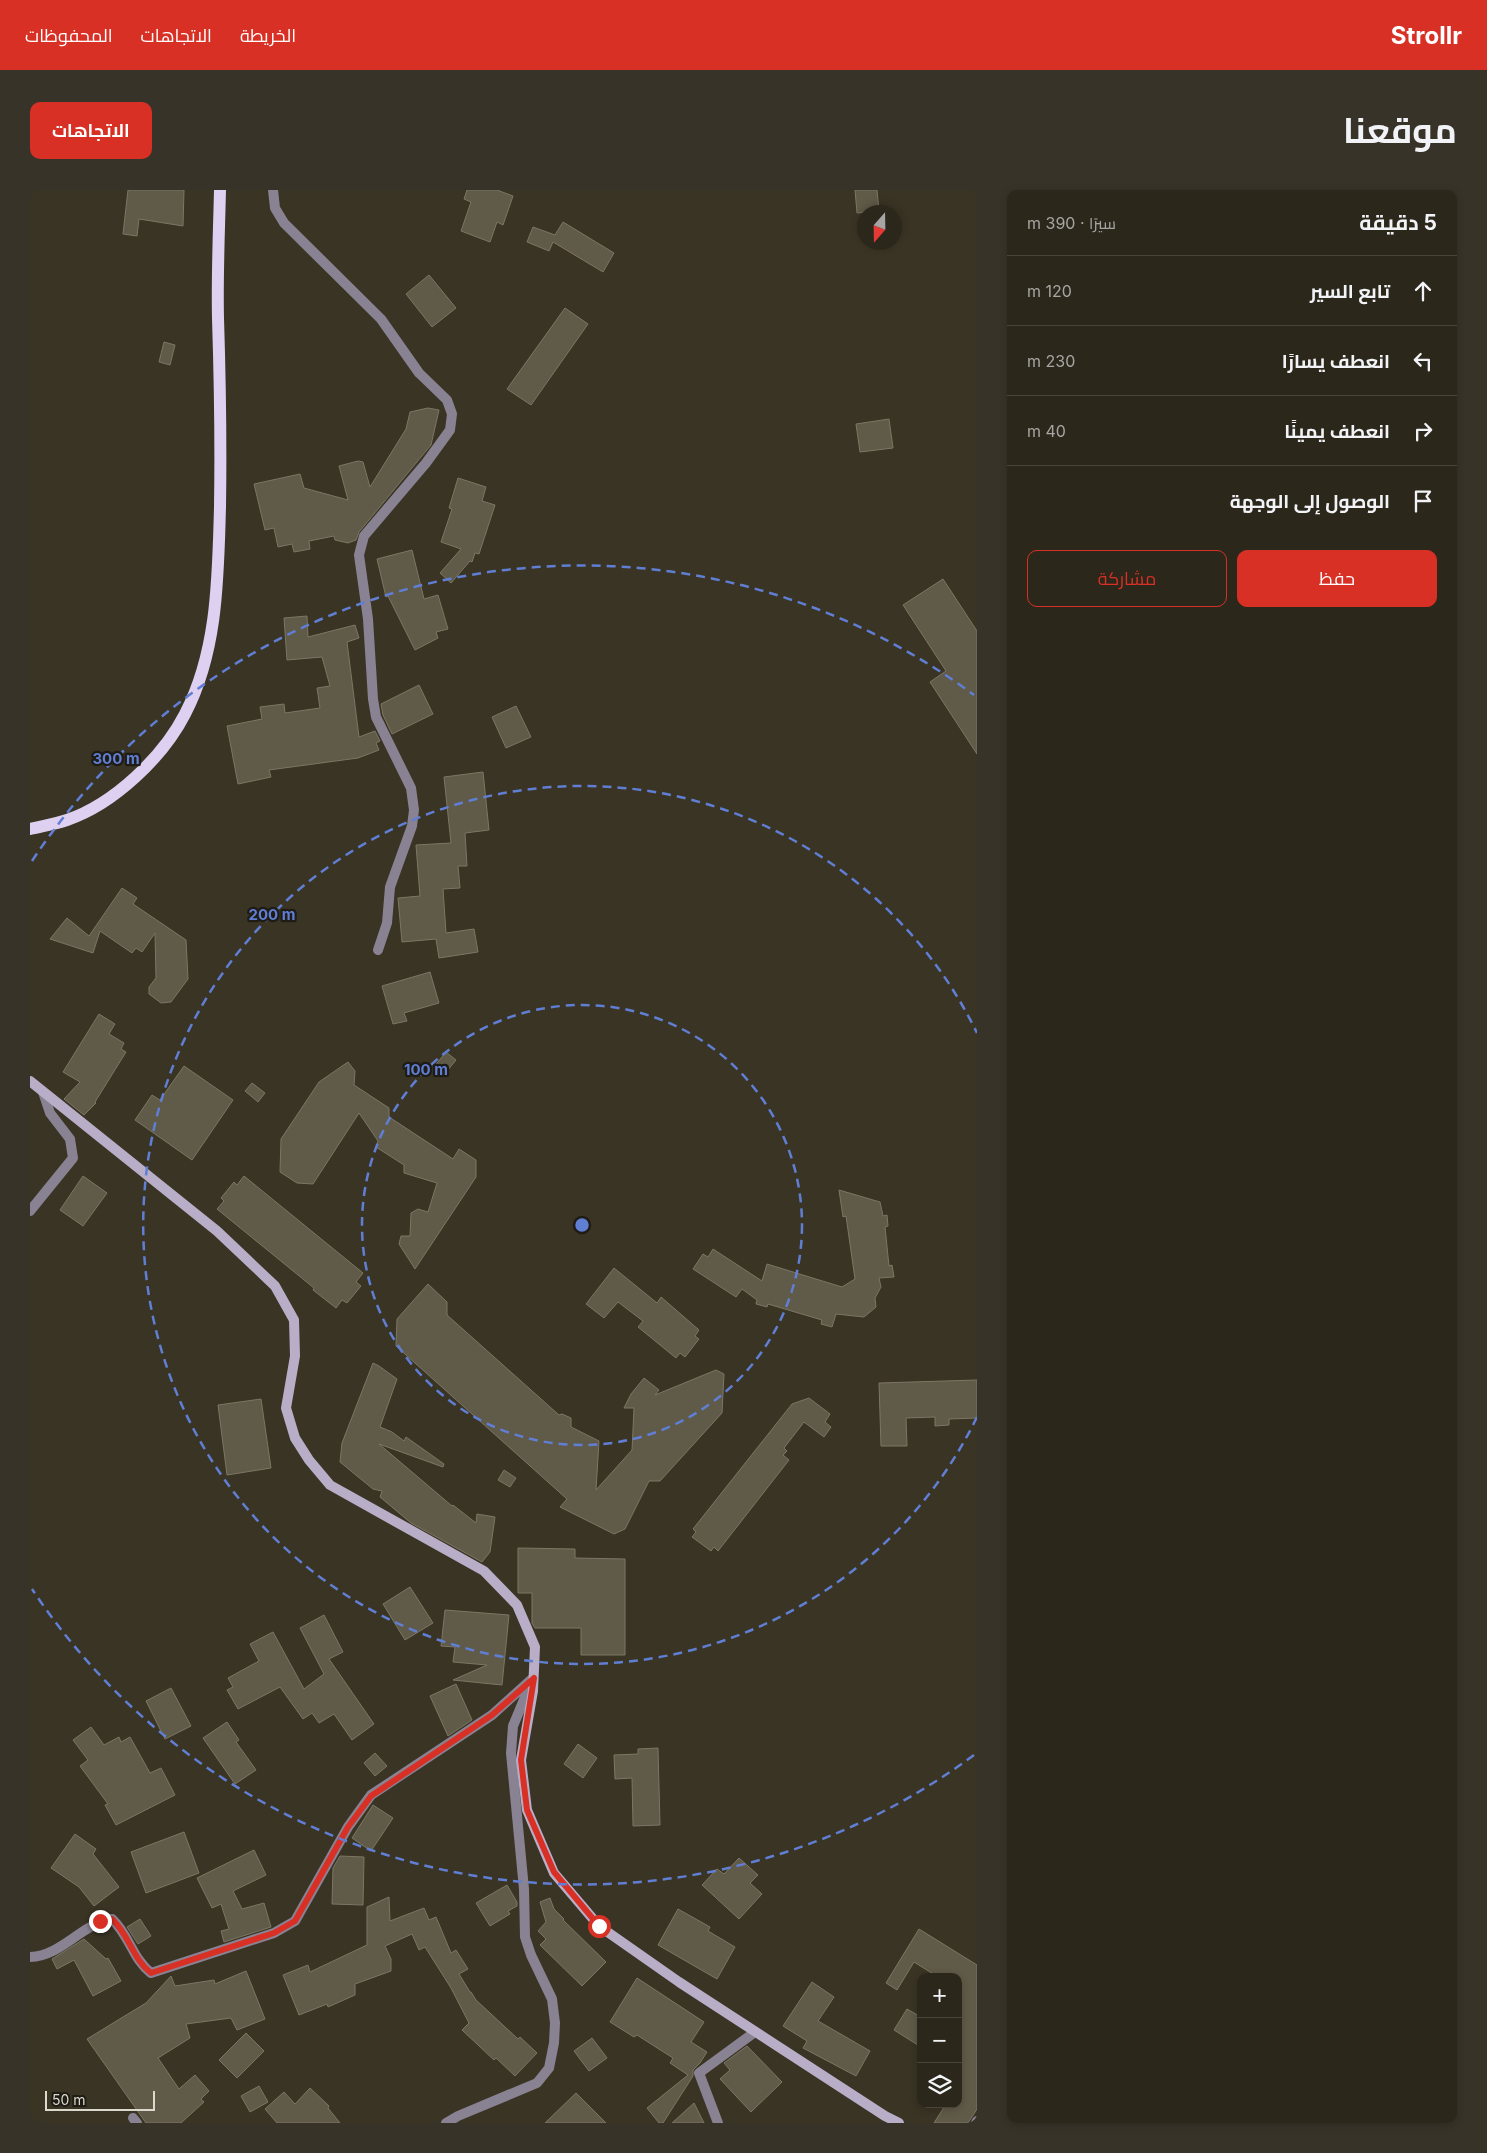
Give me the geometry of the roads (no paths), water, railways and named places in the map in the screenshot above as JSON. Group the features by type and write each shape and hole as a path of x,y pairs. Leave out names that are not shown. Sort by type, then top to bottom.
{"main road":[{"path":"30,828 68,820 99,804 130,783 158,753 185,715 201,676 212,627 219,563 221,420 218,315 220,190"},
{"path":"30,1082 217,1231 275,1286 294,1320 295,1356 286,1408 295,1438 309,1460 330,1485 484,1571 517,1605 535,1647 534,1678 521,1760 527,1810 554,1872 599,1926 678,1982 885,2116 899,2123"}],"street":[{"path":"273,190 276,208 284,223 381,319 419,374 447,400 452,414 450,430 426,464 364,536 359,554 368,619 372,699 376,717 411,788 414,810 412,826 390,887 387,923 378,950"},
{"path":"30,1211 73,1158 70,1139 50,1113 43,1092"},
{"path":"30,1957 39,1957 54,1951 100,1921 112,1919 129,1940 140,1964 151,1973 274,1933 295,1921 348,1827 371,1796 492,1715 534,1678"},
{"path":"446,2123 458,2116 537,2084 549,2068 554,2043 555,2024 552,1999 531,1955 525,1937 524,1889 511,1754 513,1726 534,1678"},
{"path":"718,2123 698,2073 755,2032"}]}
